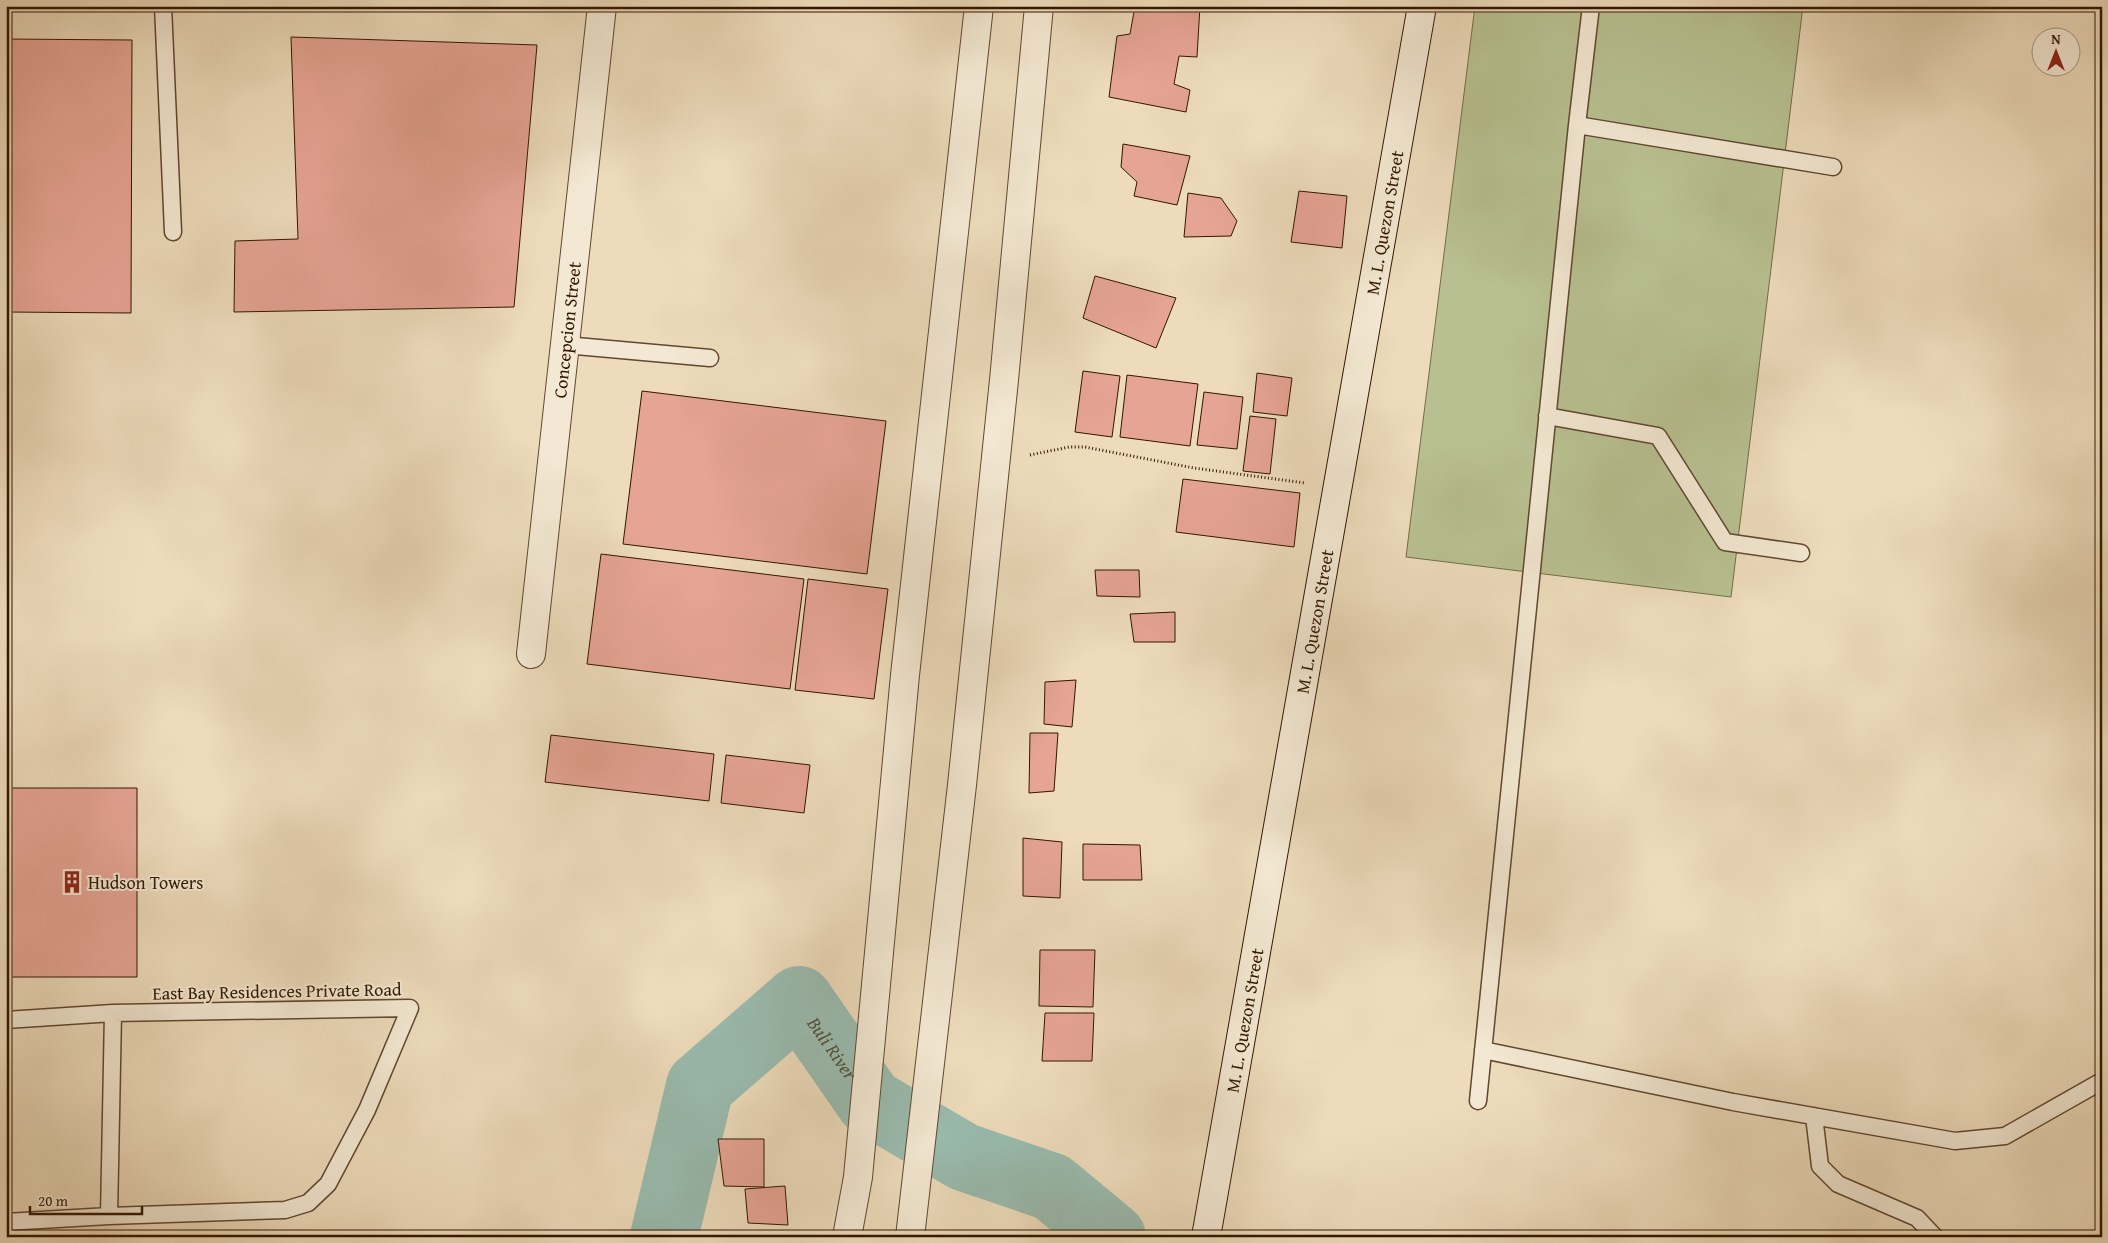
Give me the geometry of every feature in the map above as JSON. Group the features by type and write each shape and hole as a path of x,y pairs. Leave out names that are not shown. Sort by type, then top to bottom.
{"street":[{"name":"Concepcion Street","path":"531,654 602,6"},
{"path":"847,1237 858,1178 906,665 979,6"},
{"path":"910,1237 996,460 1039,6"},
{"name":"M. L. Quezon Street","path":"1206,1237 1422,6"}],"lane":[{"path":"164,6 173,232"},
{"path":"1478,1101 1576,126 1591,6"},
{"path":"1576,126 1833,167"},
{"path":"565,345 710,358"},
{"path":"1547,416 1658,436 1725,542 1801,553"},
{"name":"East Bay Residences Private Road","path":"6,1020 114,1013 410,1008 367,1110 328,1184 308,1203 285,1210 109,1216 6,1222"},
{"path":"109,1216 114,1013"},
{"path":"1483,1050 1733,1102 1955,1141 2005,1136 2102,1081"},
{"path":"1814,1116 1820,1166 1838,1184 1917,1218 1936,1237"}],"path":[{"path":"996,460 1068,447 1085,446 1194,468 1338,487"}],"green space":[{"path":"1475,6 1803,6 1731,597 1406,557"}],"building":[{"path":"1135,6 1200,6 1197,57 1179,56 1174,84 1190,90 1186,112 1109,97 1117,36 1130,34"},
{"path":"291,37 537,45 514,307 234,312 235,241 298,239"},
{"path":"6,39 132,40 131,313 6,312"},
{"path":"1123,144 1190,156 1177,205 1134,196 1137,182 1121,167"},
{"path":"1299,191 1347,196 1342,248 1291,242"},
{"path":"1188,193 1221,198 1237,221 1231,236 1184,237"},
{"path":"1095,276 1176,298 1156,348 1083,318"},
{"path":"1083,371 1120,376 1112,437 1075,432"},
{"path":"1257,373 1292,378 1287,416 1253,412"},
{"path":"1127,375 1198,384 1190,446 1120,437"},
{"path":"642,391 886,421 867,574 623,544"},
{"path":"1204,392 1243,397 1237,449 1197,445"},
{"path":"1250,416 1276,419 1270,474 1243,471"},
{"path":"1183,479 1300,493 1294,547 1176,532"},
{"path":"601,554 804,579 790,689 587,664"},
{"path":"1095,570 1139,570 1140,597 1097,596"},
{"path":"808,579 888,589 874,699 795,690"},
{"path":"1175,612 1175,642 1134,642 1130,614"},
{"path":"1076,680 1072,727 1044,724 1045,682"},
{"path":"1030,733 1058,733 1054,791 1029,793"},
{"path":"551,735 714,754 709,801 545,782"},
{"path":"726,755 810,765 804,813 721,803"},
{"name":"Hudson Towers","path":"6,788 137,788 137,977 6,977"},
{"path":"1023,838 1062,842 1060,898 1023,896"},
{"path":"1083,844 1140,845 1142,880 1083,880"},
{"path":"1040,950 1095,950 1093,1007 1039,1006"},
{"path":"1045,1013 1094,1013 1092,1061 1042,1061"},
{"path":"718,1139 764,1139 764,1187 724,1186"},
{"path":"785,1186 788,1225 748,1223 745,1189"}],"waterway":[{"name":"Buli River","path":"664,1237 700,1086 799,1000 870,1102 964,1157 1052,1187 1112,1237"}],"place":[{"name":"Hudson Towers","path":"72,882"}]}
